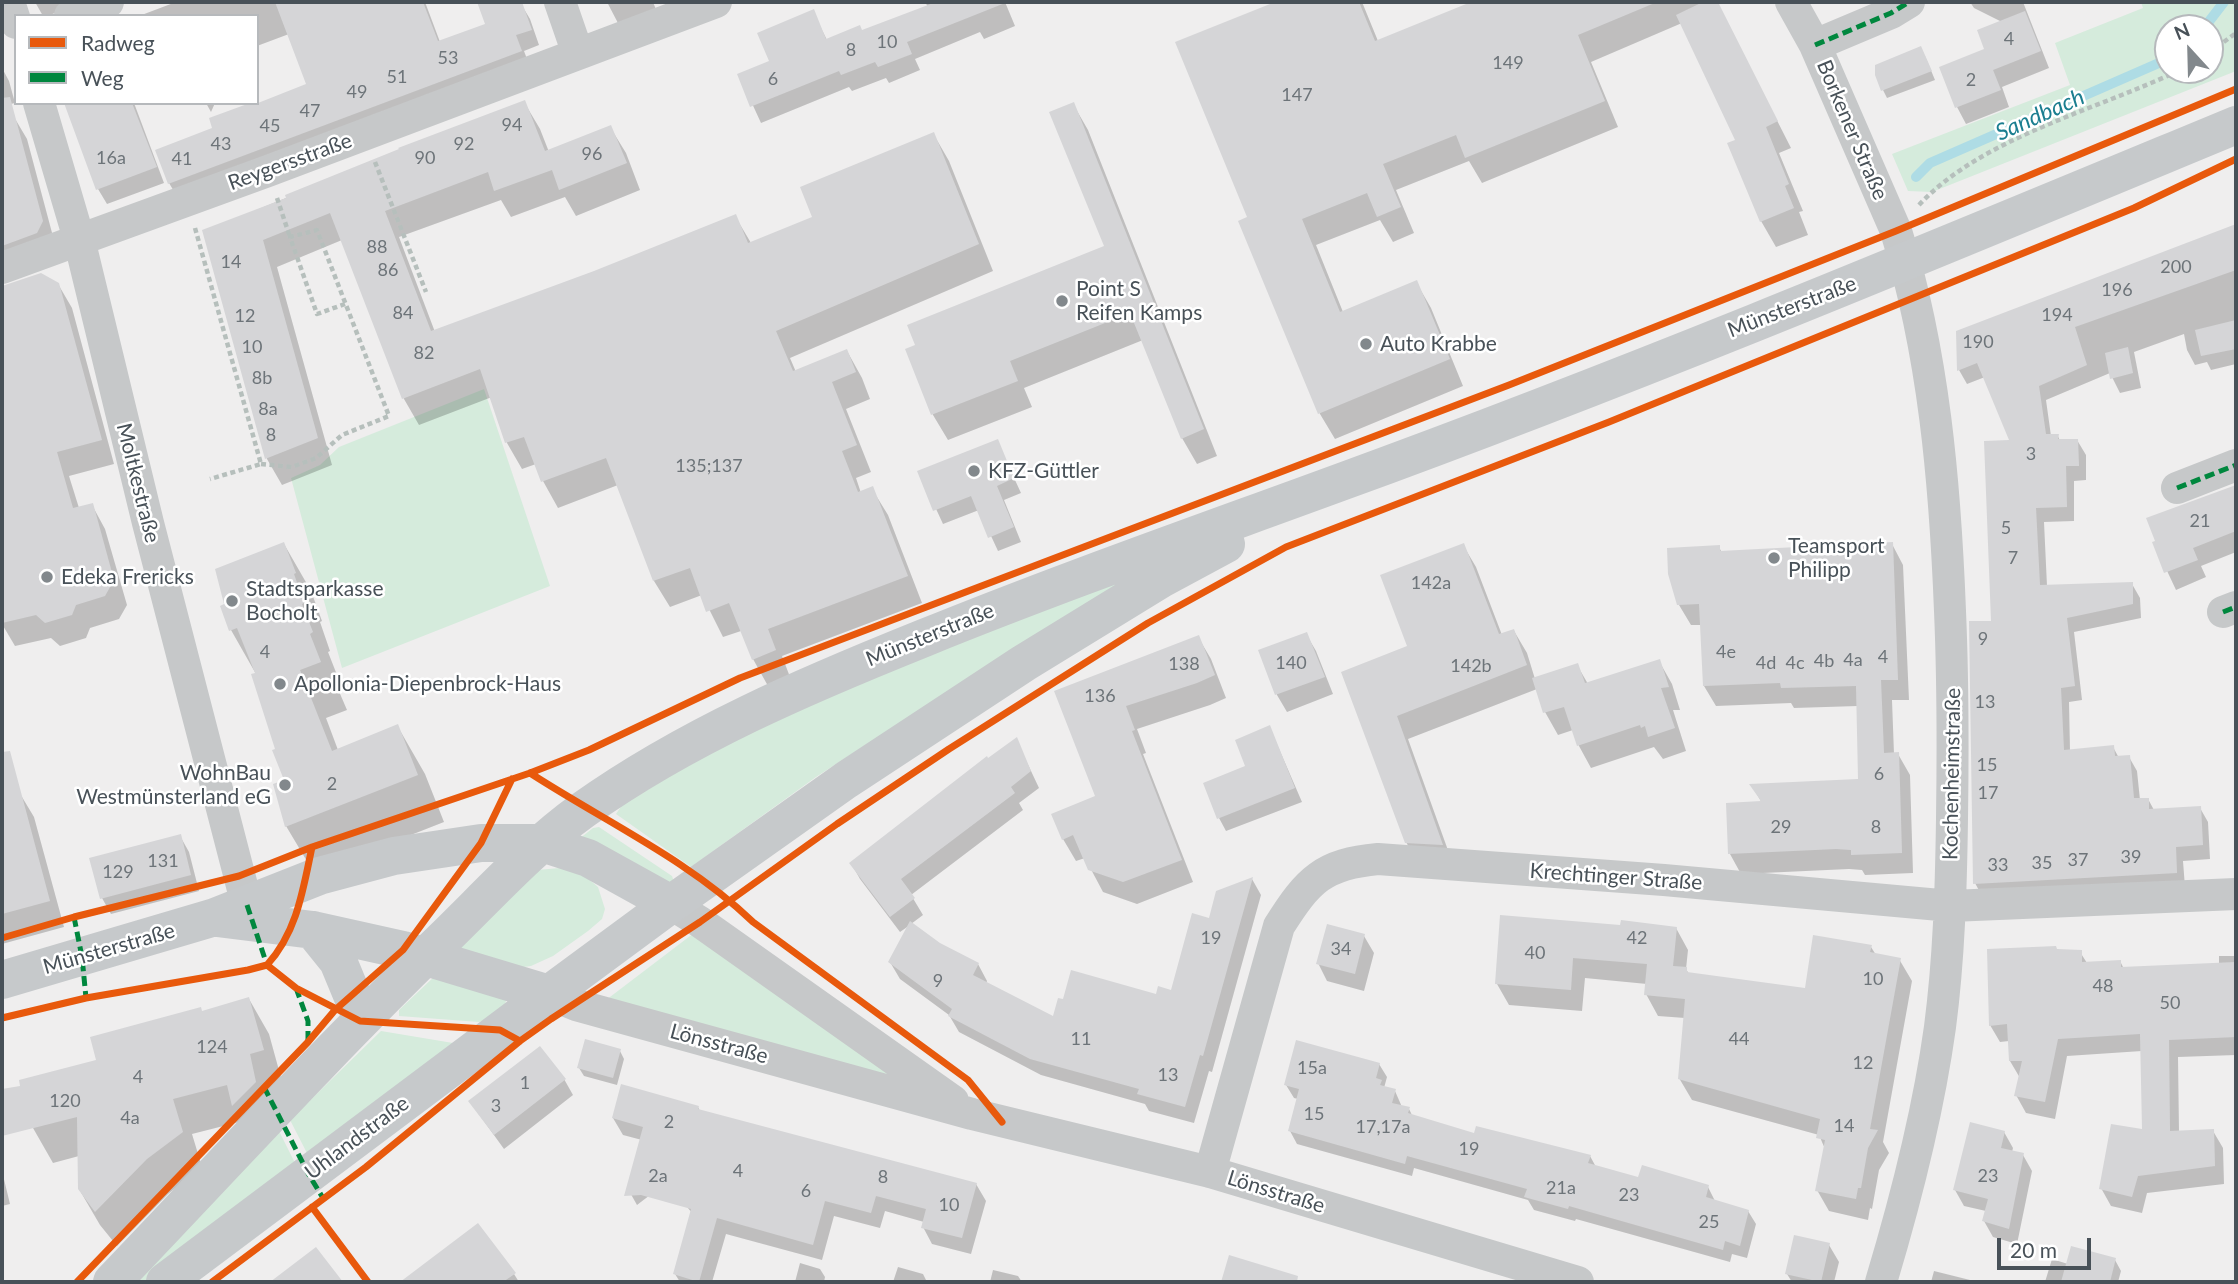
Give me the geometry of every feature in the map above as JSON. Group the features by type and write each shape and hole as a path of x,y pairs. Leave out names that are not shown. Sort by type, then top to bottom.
{"main road":[{"name":"Münsterstraße","path":"362,1018 542,843 585,809 687,745 838,673 1044,589 1345,481 1900,247 2236,125"},
{"name":"Münsterstraße","path":"231,911 426,956 548,994 846,780 1035,656 1161,579 1345,481"},
{"name":"Münsterstraße","path":"2,980 231,911 319,876 394,856 481,843 542,843 588,858 671,904"},
{"path":"112,1282 362,1018 338,961 313,930"},
{"name":"Uhlandstraße","path":"165,1282 548,994"}],"street":[{"path":"75,14 108,2"},
{"path":"560,2 578,54 716,2"},
{"name":"Borkener Straße","path":"1791,2 1815,45 1900,247"},
{"path":"1815,45 1891,13 1909,2"},
{"name":"Reygersstraße","path":"2,268 578,54"},
{"name":"Moltkestraße","path":"40,105 79,239 148,523 231,911"},
{"name":"Kochenheimstraße","path":"1881,1282 1910,1180 1928,1103 1940,1026 1951,906 1954,693 1946,515 1929,375 1900,247"},
{"path":"2177,488 2236,465"},
{"name":"Krechtinger Straße","path":"1210,1172 1279,926 1296,899 1316,877 1347,862 1378,859 1650,879 1951,906 2236,894"},
{"name":"Lönsstraße","path":"671,904 972,1114"},
{"name":"Lönsstraße","path":"548,994 972,1114 1210,1172 1578,1282"}],"path":[{"path":"1900,247 1931,192 1959,170 1995,150 2154,83"},
{"path":"365,135 426,292"},
{"path":"268,171 317,314 345,304"},
{"path":"187,200 261,464"},
{"path":"211,480 261,464 292,467 316,458 342,435 389,416 317,230 290,237"}],"green space":[{"path":"2141,2 2236,2 2236,71 2224,76 2224,14 2154,14 2154,84 2203,84 1932,192 1908,191 1892,154 2070,85 2055,43 2143,8"},
{"path":"484,389 550,586 342,668 291,478 320,465 339,447"},
{"path":"1110,580 1124,589 878,737 816,777 691,867 616,814 622,805 755,725"},
{"path":"599,827 672,876 674,882 668,884 579,839 593,828"},
{"path":"560,868 583,874 598,887 605,909 602,919 588,931 553,956 531,966 509,969 458,948 537,870"},
{"path":"694,933 898,1078 606,1000"},
{"path":"436,975 506,999 505,1008 495,1016 479,1022 399,1016 399,1010"},
{"path":"381,1031 459,1044 309,1157 290,1120"},
{"path":"278,1129 296,1165 146,1282 138,1282"}],"building":[{"path":"275,2 423,2 438,41 485,24 477,2 522,2 532,30 516,35 522,51 168,184 155,150 212,128 209,118 245,105 259,105 259,103 306,84"},
{"path":"936,2 1005,3 907,42 912,54 878,67 875,62 841,75 839,71 750,107 737,74 769,61 757,33 814,9 826,39 860,25 862,30"},
{"path":"1275,2 1359,2 1375,41 1471,2 1657,2 1578,35 1605,101 1465,158 1456,135 1383,164 1401,207 1377,217 1367,193 1302,219 1340,312 1417,280 1450,359 1318,414 1238,221 1247,217 1175,42"},
{"path":"1703,2 1718,2 1778,121 1766,127 1789,184 1785,186 1794,208 1760,222 1727,143 1735,140 1676,15"},
{"path":"2025,11 2041,51 1993,70 2001,90 1955,108 1939,67 1984,49 1977,30"},
{"path":"1921,46 1932,71 1881,91 1875,75 1875,65"},
{"path":"10,97 43,221 37,233 2,246 2,98"},
{"path":"525,100 545,151 611,125 627,163 559,190 552,170 494,191 488,172 385,211 431,331 594,271 736,214 748,243 812,217 800,187 934,132 979,244 776,331 793,371 847,349 856,372 832,382 857,445 842,451 858,492 873,486 908,576 768,629 776,650 752,660 729,603 706,612 690,568 653,581 606,458 541,482 524,437 505,443 480,369 402,399 330,213 263,240 318,438 265,459 202,230 286,198 285,195 398,148"},
{"path":"1074,102 1204,429 1181,439 1130,313 1010,361 1018,381 931,415 905,349 915,345 907,325 1104,246 1049,112"},
{"path":"65,105 133,105 157,167 96,190"},
{"path":"2236,224 2236,270 2075,327 2087,365 2039,386 2046,434 2059,434 2058,439 2078,439 2079,466 2066,466 2067,507 2036,508 2040,585 2133,582 2133,604 2067,618 2075,686 2061,688 2064,750 2114,745 2115,756 2130,755 2134,798 2149,798 2149,809 2201,806 2203,845 2176,847 2177,873 1973,884 1969,621 1991,621 1984,441 2009,440 1977,363 1957,371 1956,331"},
{"path":"41,273 59,283 102,440 57,452 73,508 93,503 114,580 105,596 76,605 72,615 45,623 36,615 2,623 2,286"},
{"path":"2236,320 2236,349 2201,356 2195,330"},
{"path":"2128,347 2133,373 2110,379 2105,353"},
{"name":"KFZ-Güttler","path":"998,439 1014,478 997,486 1014,527 988,538 971,496 933,511 917,471"},
{"path":"2236,485 2236,531 2193,548 2198,560 2164,573 2146,518"},
{"name":"Apollonia-Diepenbrock-Haus","path":"284,542 296,573 294,574 304,603 302,604 313,632 310,634 321,662 300,670 332,751 398,724 418,775 285,827 273,784 284,780 272,750 275,749 251,674 255,673 237,628 229,631 220,606 224,604 215,569"},
{"path":"1893,542 1898,680 1881,680 1884,753 1899,752 1902,853 1851,855 1851,850 1836,849 1728,854 1726,803 1761,801 1749,784 1858,779 1856,686 1781,688 1780,683 1703,686 1699,604 1677,605 1668,574 1667,548 1720,545 1720,551"},
{"path":"1464,543 1499,634 1514,629 1527,665 1397,716 1443,845 1405,843 1341,672 1407,646 1380,575"},
{"path":"1307,632 1325,677 1275,695 1258,650"},
{"path":"1199,635 1215,675 1126,706 1135,730 1132,731 1182,860 1123,882 1088,870 1073,835 1062,840 1051,814 1095,796 1054,691"},
{"path":"1660,659 1669,687 1661,688 1675,728 1648,737 1645,726 1641,728 1640,725 1577,746 1564,707 1543,713 1532,678 1578,663 1585,683"},
{"path":"1270,725 1295,788 1217,819 1203,783 1245,766 1235,740"},
{"path":"1017,737 1031,771 1011,787 1015,793 901,879 915,898 890,917 849,863 987,756 988,758"},
{"path":"10,751 50,901 2,914 2,752"},
{"path":"181,834 191,875 100,899 89,858"},
{"path":"1253,877 1203,1056 1200,1055 1185,1107 1137,1094 1139,1089 1030,1059 948,1016 952,1009 888,962 910,921 940,943 979,963 973,975 1053,1016 1058,998 1063,999 1071,970 1156,994 1158,986 1171,990 1192,913 1209,918 1216,891"},
{"path":"1500,915 1620,925 1621,920 1677,927 1673,966 1687,967 1687,972 1805,988 1813,935 1872,945 1870,952 1901,958 1870,1129 1878,1130 1868,1148 1861,1188 1858,1188 1856,1199 1815,1191 1825,1140 1816,1138 1820,1119 1678,1079 1685,999 1644,995 1647,964 1573,958 1571,990 1495,984"},
{"path":"1327,924 1365,934 1355,974 1316,964"},
{"path":"2056,946 2057,949 2082,950 2082,962 2121,960 2121,967 2236,962 2236,1037 2169,1040 2170,1131 2214,1129 2215,1166 2138,1176 2132,1197 2099,1189 2111,1124 2142,1129 2140,1034 2058,1039 2045,1102 2014,1096 2022,1061 2009,1061 2007,1024 1989,1026 1987,949"},
{"path":"249,997 264,1050 250,1054 256,1082 232,1106 227,1085 173,1099 183,1132 147,1159 95,1212 78,1189 77,1117 2,1136 2,1089 20,1086 19,1080 96,1060 90,1037 201,1007 202,1011"},
{"path":"585,1039 621,1049 613,1078 577,1068"},
{"path":"1296,1040 1380,1063 1376,1078 1382,1080 1380,1085 1396,1089 1392,1103 1410,1107 1408,1113 1474,1133 1476,1126 1591,1155 1588,1163 1638,1177 1642,1165 1709,1185 1706,1197 1749,1210 1740,1246 1725,1241 1723,1250 1569,1206 1568,1209 1524,1197 1527,1189 1407,1156 1405,1164 1288,1131 1299,1089 1284,1085"},
{"path":"540,1046 566,1079 494,1135 468,1101"},
{"path":"621,1084 699,1106 698,1109 977,1183 962,1238 921,1228 926,1209 876,1196 871,1213 825,1201 813,1245 717,1218 699,1282 673,1274 691,1209 641,1195 624,1196 643,1127 612,1118"},
{"path":"1970,1122 2005,1131 2001,1148 2024,1153 2009,1229 1982,1221 1988,1199 1953,1190"},
{"path":"478,1223 516,1273 503,1282 400,1282"},
{"path":"1794,1235 1830,1243 1821,1282 1785,1274"},
{"path":"2071,1246 2116,1258 2110,1282 2061,1282"},
{"path":"316,1247 343,1282 270,1282"},
{"path":"1229,1255 1298,1276 1297,1282 1221,1282"}],"waterway":[{"name":"Sandbach","path":"2215,14 2224,2"},
{"name":"Sandbach","path":"1916,177 1930,163 2154,65"}],"marked path":[{"path":"1815,45 1891,13 1909,2"},
{"path":"2177,488 2236,465"},
{"path":"2223,612 2236,607"},
{"path":"247,905 267,965 268,963"},
{"path":"74,917 86,998"},
{"path":"296,988 308,1021 308,1042"},
{"path":"264,1087 323,1198"}],"cycle path":[{"path":"2,938 239,876 312,847 530,773 589,750 740,678 1509,385 1896,231 2236,89"},
{"path":"212,1282 366,1167 520,1041 551,1019 700,922 837,824 949,749 1148,623 1286,547 1609,422 2134,208 2236,159"},
{"path":"530,773 702,879 753,922 968,1080 1002,1122"},
{"path":"77,1282 308,1042 335,1010 403,950 481,843 512,779"},
{"path":"267,965 292,924 302,895 312,847"},
{"path":"2,1018 86,998 267,965 296,988 360,1021 500,1030 520,1041"},
{"path":"312,1207 368,1282"}],"place":[{"name":"Point S Reifen Kamps","path":"1062,301"},
{"name":"Auto Krabbe","path":"1366,344"},
{"name":"KFZ-Güttler","path":"974,471"},
{"name":"Teamsport Philipp","path":"1774,558"},
{"name":"Edeka Frericks","path":"47,577"},
{"name":"Stadtsparkasse Bocholt","path":"232,601"},
{"name":"Apollonia-Diepenbrock-Haus","path":"280,684"},
{"name":"WohnBau Westmünsterland eG","path":"285,785"}]}
